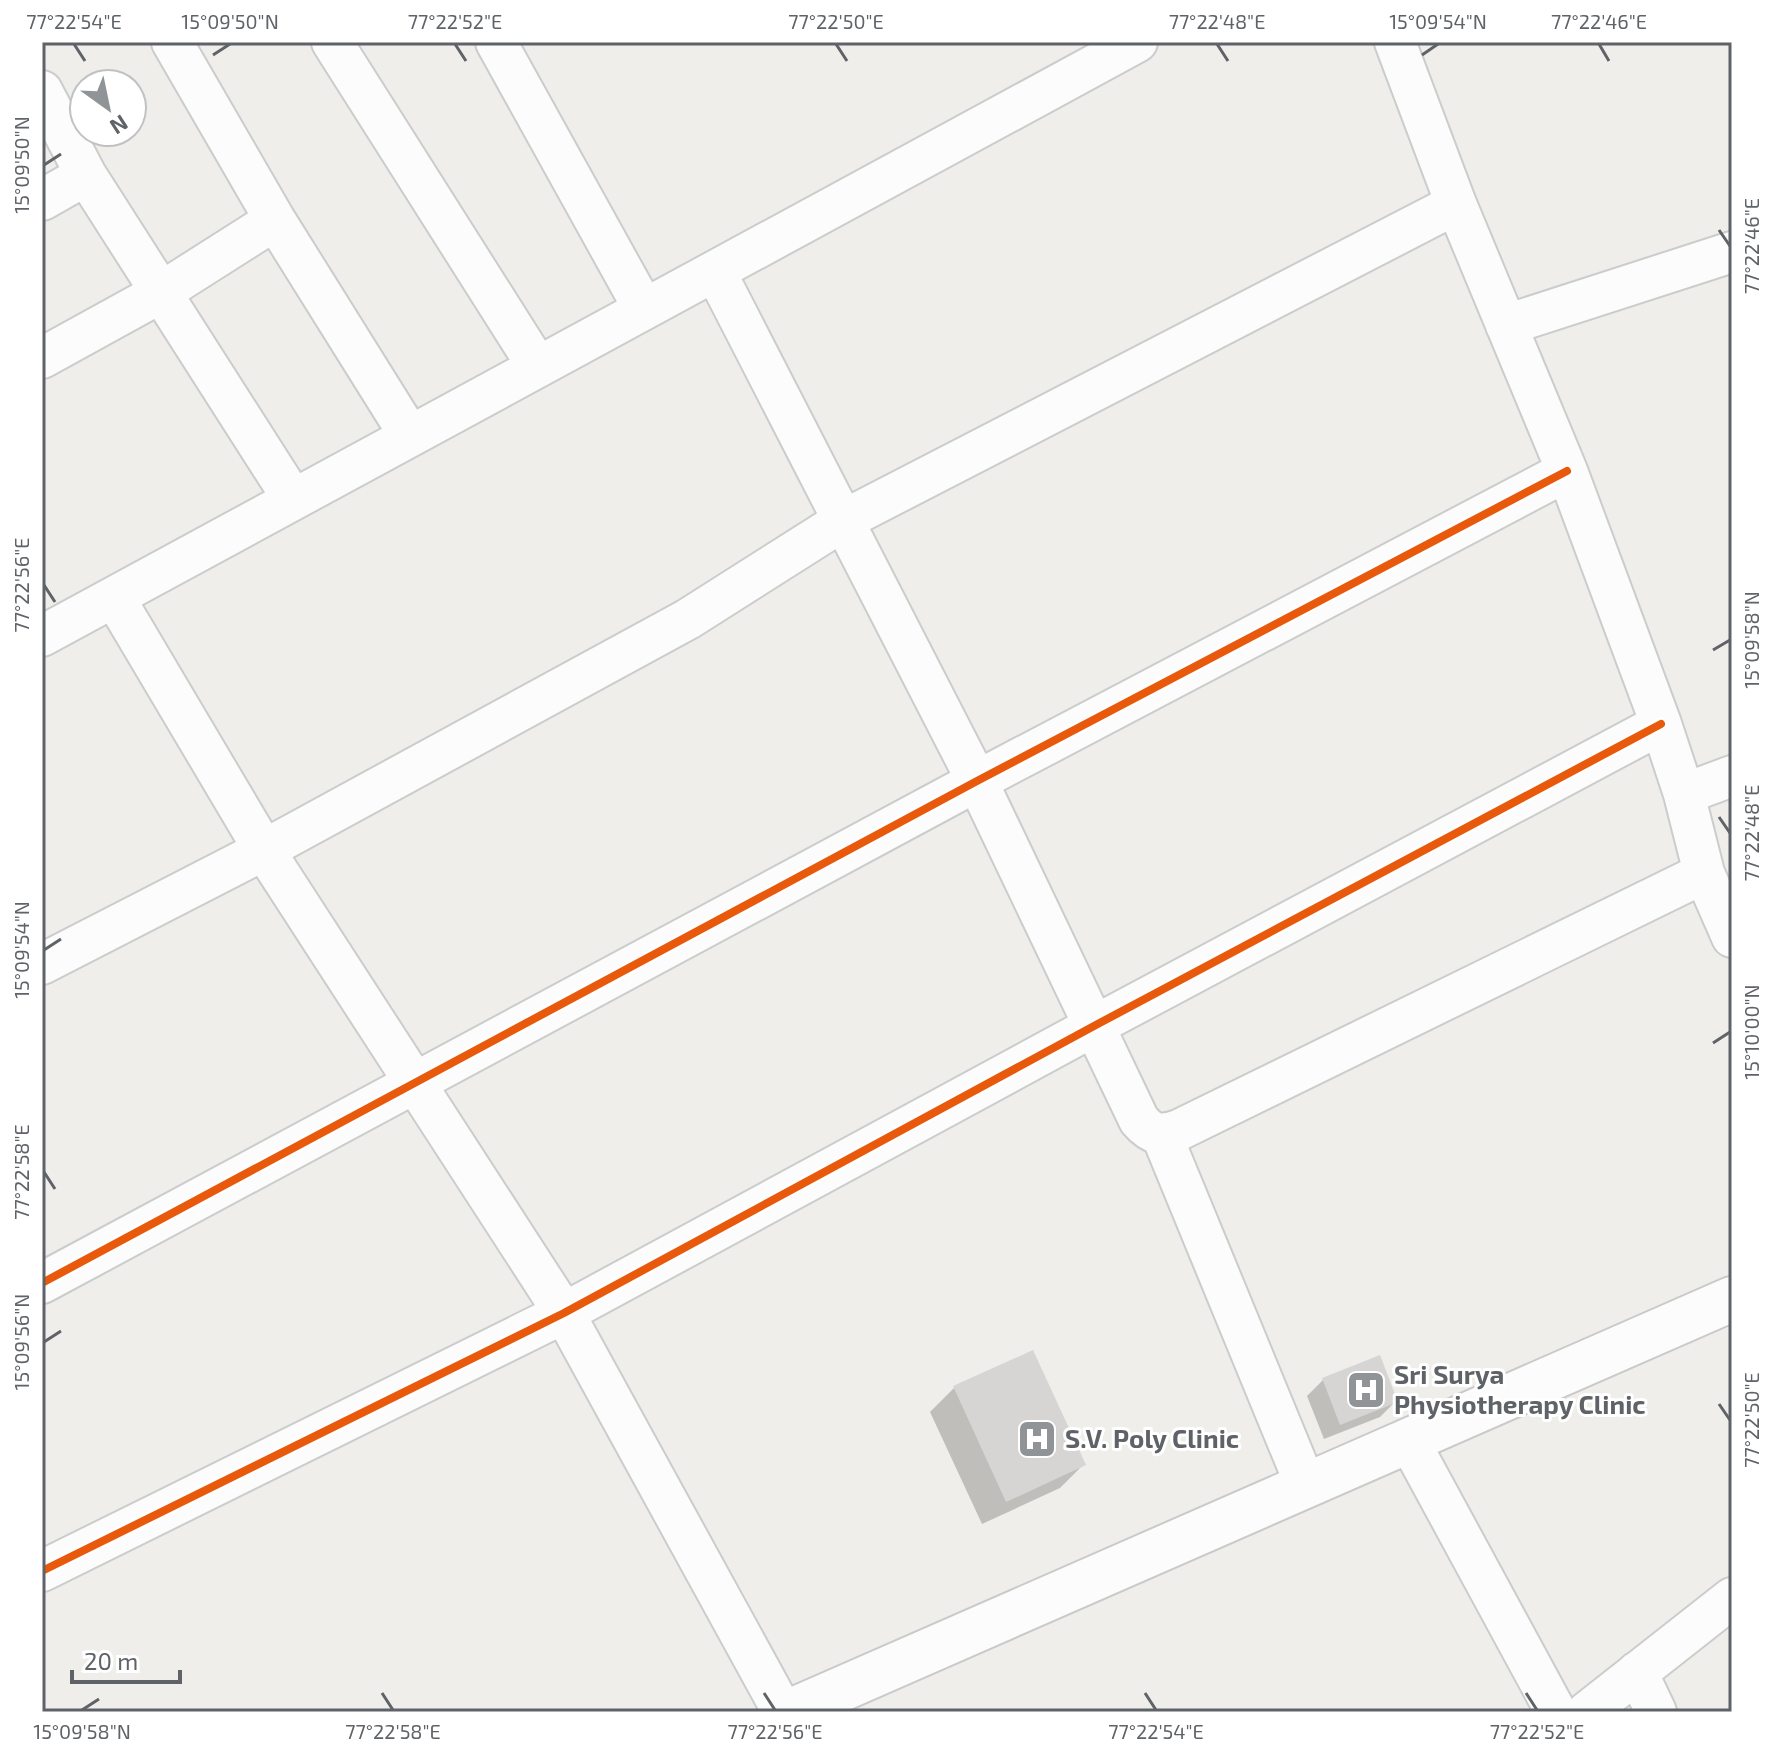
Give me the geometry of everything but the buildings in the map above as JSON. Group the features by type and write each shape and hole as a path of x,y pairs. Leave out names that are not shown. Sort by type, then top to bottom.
{"street":[{"path":"172,42 275,220 410,436"},
{"path":"332,42 538,367"},
{"path":"496,42 644,309"},
{"path":"42,636 1137,42"},
{"path":"1395,42 1456,204 1567,471 1661,724 1684,794 1704,873 1732,937"},
{"path":"42,91 86,175 293,499"},
{"path":"42,200 86,175"},
{"path":"42,964 264,850 688,619 844,520 1456,204"},
{"path":"42,358 160,293 275,220"},
{"path":"1506,325 1732,252"},
{"path":"715,271 977,781 1139,1120 1149,1132 1162,1136 1704,873"},
{"path":"42,1283 977,781 1567,471"},
{"path":"114,597 264,850 564,1313 783,1712"},
{"path":"42,1571 564,1313 1661,724"},
{"path":"1684,794 1732,776"},
{"path":"1162,1136 1306,1486"},
{"path":"789,1712 1732,1299"},
{"path":"1409,1441 1556,1712"},
{"path":"1587,1712 1732,1598"},
{"path":"1637,1672 1656,1712"}],"cycle path":[{"path":"42,1283 977,781 1567,471"},
{"path":"42,1571 564,1313 1661,724"}],"place":[{"name":"Sri Surya Physiotherapy Clinic","path":"1366,1390"},
{"name":"S.V. Poly Clinic","path":"1037,1439"}]}
